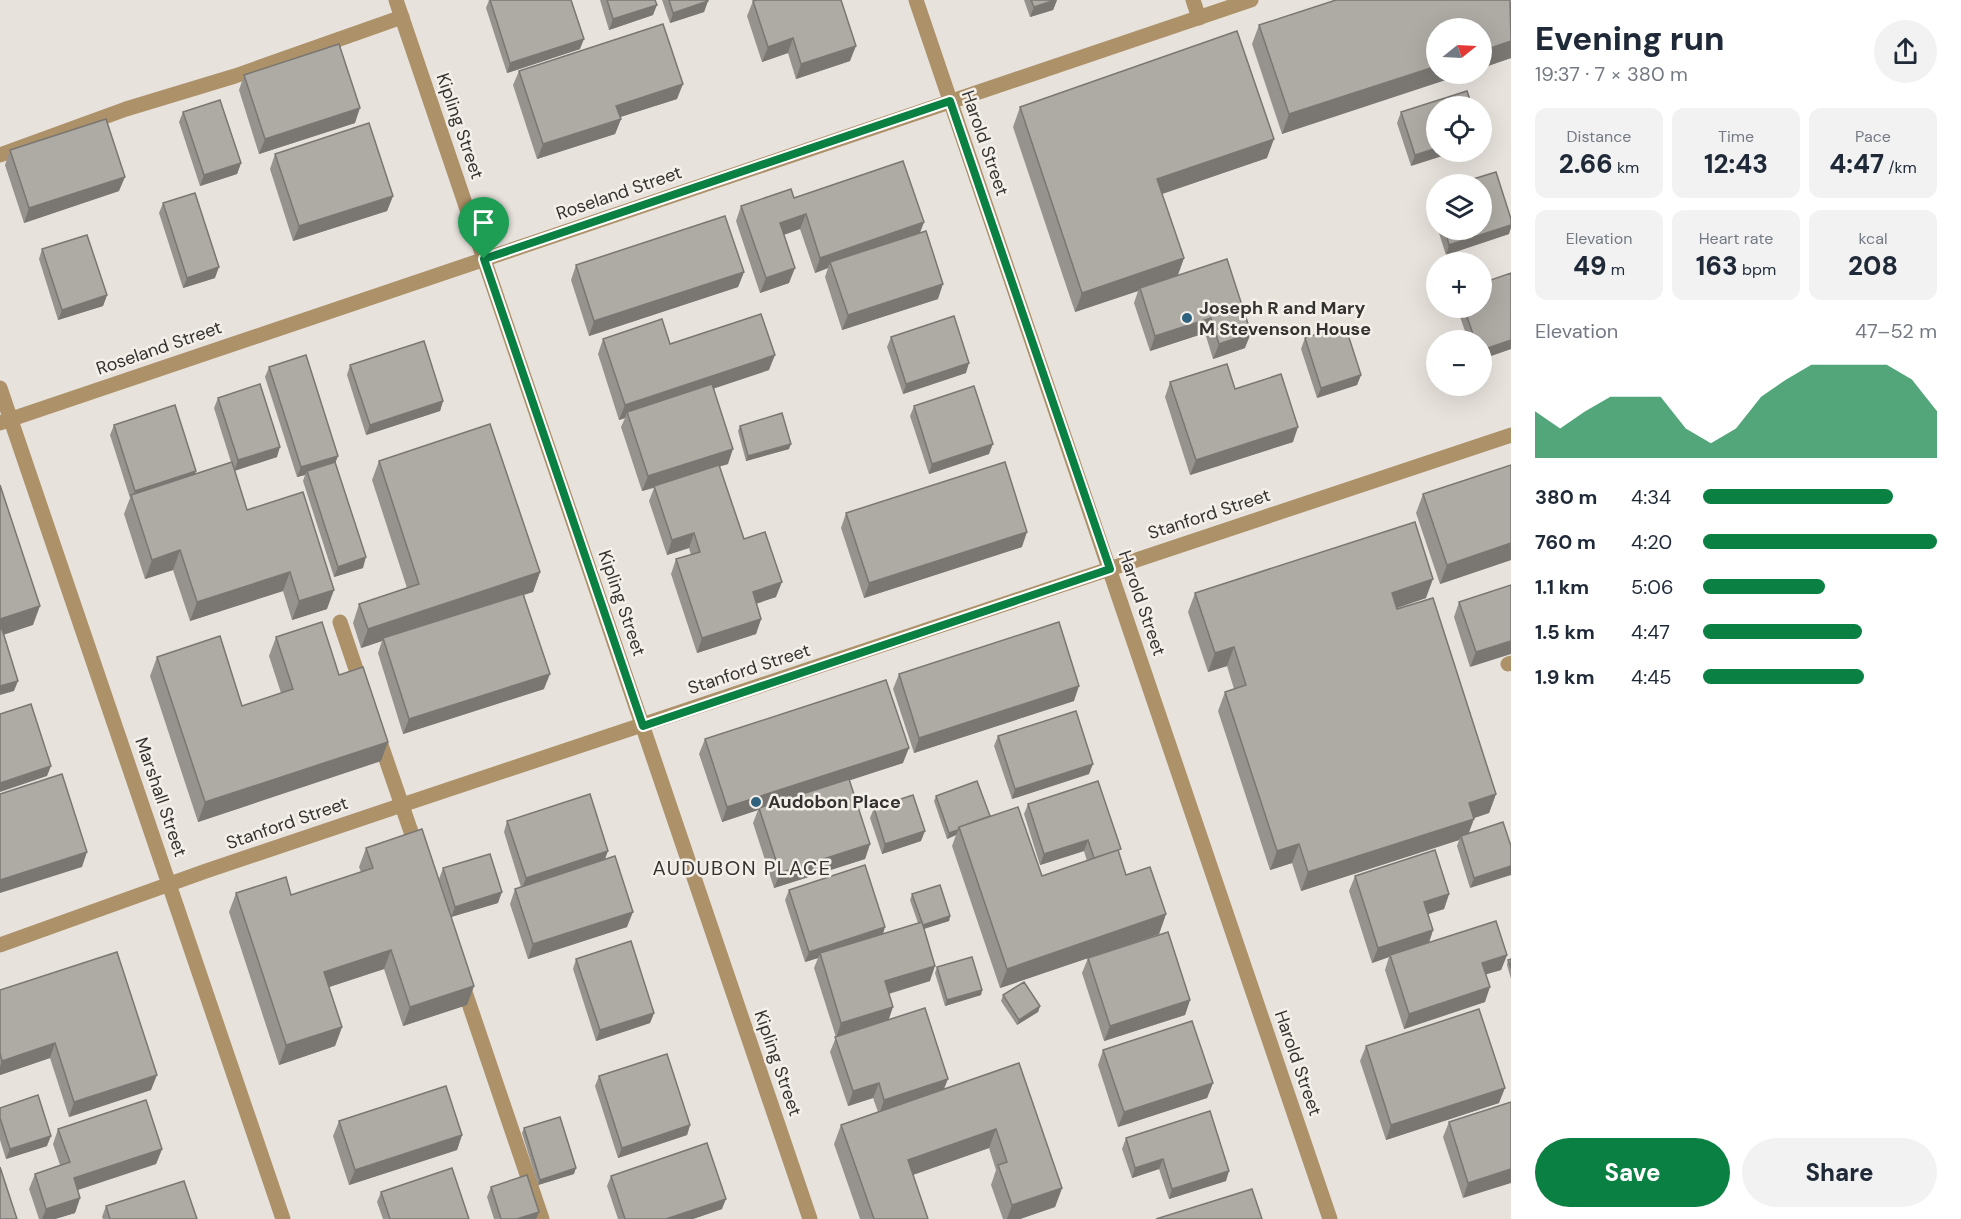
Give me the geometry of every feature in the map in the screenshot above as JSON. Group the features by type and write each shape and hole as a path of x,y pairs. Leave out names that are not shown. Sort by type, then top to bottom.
{"street":[{"name":"Kipling Street","path":"396,0 810,1219"},
{"name":"Harold Street","path":"916,0 1330,1219"},
{"path":"1193,0 1199,18"},
{"name":"Roseland Street","path":"5,421 1251,0"},
{"path":"0,155 126,109 235,76 402,17"},
{"name":"Marshall Street","path":"0,388 5,421 169,885 283,1219"},
{"name":"Stanford Street","path":"0,945 402,805 1511,435"},
{"path":"340,622 366,700"},
{"path":"374,722 421,863"},
{"path":"459,974 542,1219"}],"building":[{"path":"490,0 571,0 584,39 510,63"},
{"path":"607,0 655,0 657,5 613,19"},
{"path":"669,0 708,0 708,1 673,13"},
{"path":"841,0 856,46 801,64 793,38 768,47 753,1"},
{"path":"1031,0 1055,0 1034,7"},
{"path":"1336,0 1510,0 1511,41 1492,48 1492,18 1426,18 1426,70 1289,114 1259,25"},
{"path":"663,24 683,84 616,106 621,119 543,144 519,71"},
{"path":"1237,31 1274,139 1157,179 1184,258 1082,293 1020,107"},
{"path":"339,44 360,108 265,139 244,75"},
{"path":"1467,91 1469,96 1451,96"},
{"path":"220,100 241,163 204,175 183,112"},
{"path":"1426,104 1426,152 1415,155 1401,112"},
{"path":"106,119 125,177 29,208 10,150"},
{"path":"369,123 393,196 299,226 275,154"},
{"path":"903,161 924,222 820,258 806,214 780,223 795,268 766,278 741,206 791,189 794,198"},
{"path":"1496,172 1511,219 1511,225 1492,231 1492,174 1490,174"},
{"path":"195,193 219,267 187,278 163,203"},
{"path":"725,216 744,272 594,321 576,265"},
{"path":"926,231 943,284 848,315 830,262"},
{"path":"87,235 107,295 62,310 42,249"},
{"path":"1448,240 1464,240 1449,245"},
{"name":"Joseph R and Mary M Stevenson House","path":"1227,259 1251,333 1219,344 1211,318 1155,336 1140,288"},
{"path":"1511,273 1511,340 1492,347 1492,330 1472,330 1467,318 1492,318 1492,280"},
{"path":"761,314 775,355 625,405 603,339 662,319 670,344"},
{"path":"954,316 969,363 906,384 891,337"},
{"path":"1345,325 1361,375 1321,388 1305,338"},
{"path":"424,341 443,401 370,425 350,365"},
{"path":"306,355 338,456 301,467 269,367"},
{"path":"1227,364 1235,389 1281,374 1298,427 1196,460 1170,382"},
{"path":"260,384 280,447 238,460 218,398"},
{"path":"712,384 733,449 648,476 627,412"},
{"path":"974,386 993,444 932,464 914,406"},
{"path":"175,405 196,471 135,491 114,425"},
{"path":"782,413 791,444 748,456 740,426"},
{"path":"490,424 540,572 368,629 359,604 419,584 379,461"},
{"path":"232,462 247,510 303,492 334,590 299,601 290,572 197,602 180,550 152,560 131,495"},
{"path":"335,462 366,557 338,567 307,471"},
{"path":"1005,462 1027,532 869,583 846,513"},
{"path":"719,465 744,539 765,532 782,582 753,592 761,619 702,638 676,559 700,552 694,533 672,540 654,486"},
{"path":"1511,465 1511,543 1447,565 1423,494"},
{"path":"0,485 40,606 0,619"},
{"path":"1415,522 1433,579 1392,593 1397,609 1433,598 1496,794 1469,803 1474,819 1308,872 1299,844 1277,851 1225,692 1246,685 1234,647 1215,653 1195,593"},
{"path":"1511,585 1511,641 1476,652 1459,602"},
{"path":"523,594 550,674 409,719 383,638"},
{"path":"322,622 339,675 363,667 388,742 205,802 157,657 220,636 242,706 293,689 276,637"},
{"path":"1059,622 1079,686 919,738 899,674"},
{"path":"2,629 18,681 0,686 0,630"},
{"path":"886,680 909,748 727,807 705,739"},
{"path":"31,704 51,766 0,783 0,714"},
{"path":"1076,711 1093,764 1015,789 998,736"},
{"path":"62,774 87,852 0,880 0,794"},
{"path":"849,779 870,844 780,873 759,808"},
{"path":"977,781 990,816 949,833 936,796"},
{"path":"1098,781 1121,849 1094,858 1088,840 1044,854 1028,804"},
{"path":"590,794 608,851 526,878 507,821"},
{"path":"913,795 925,831 885,844 874,808"},
{"path":"1018,807 1042,876 1118,850 1126,875 1150,867 1166,914 1007,969 959,827"},
{"path":"1503,822 1511,846 1511,866 1474,878 1461,836"},
{"path":"422,829 474,986 410,1007 391,950 324,972 342,1027 286,1045 236,893 286,877 291,895 373,868 366,848"},
{"path":"1435,850 1449,894 1424,902 1433,930 1378,948 1355,876"},
{"path":"490,854 502,892 455,907 443,868"},
{"path":"615,856 633,912 533,944 515,889"},
{"path":"865,865 885,927 809,952 789,890"},
{"path":"940,885 950,916 923,925 912,894"},
{"path":"1496,921 1507,955 1482,963 1490,987 1409,1014 1390,955"},
{"path":"922,922 935,966 885,981 893,1007 841,1023 820,953"},
{"path":"1168,932 1190,1000 1110,1026 1088,958"},
{"path":"631,941 654,1013 600,1030 576,959"},
{"path":"117,952 157,1075 74,1102 55,1043 2,1061 0,990"},
{"path":"972,957 982,990 947,1000 937,967"},
{"path":"1024,982 1040,1006 1019,1020 1003,995"},
{"path":"925,1008 948,1079 884,1100 879,1083 853,1091 835,1037"},
{"path":"1479,1009 1505,1088 1391,1125 1366,1046"},
{"path":"1192,1021 1213,1083 1124,1112 1103,1050"},
{"path":"667,1054 690,1125 622,1148 599,1076"},
{"path":"1019,1063 1062,1188 1012,1205 998,1165 1007,1162 996,1129 908,1160 928,1219 874,1219 841,1125"},
{"path":"446,1086 462,1135 355,1170 339,1121"},
{"path":"38,1095 51,1136 10,1149 0,1118 0,1108"},
{"path":"146,1100 162,1149 74,1178 80,1198 46,1209 35,1174 70,1162 58,1129"},
{"path":"1511,1102 1511,1169 1468,1183 1449,1122"},
{"path":"1210,1111 1229,1171 1172,1189 1163,1159 1135,1168 1126,1138"},
{"path":"560,1117 576,1168 540,1180 524,1128"},
{"path":"707,1143 726,1199 666,1219 625,1219 611,1176"},
{"path":"0,1167 17,1219 0,1219"},
{"path":"452,1168 469,1219 390,1219 381,1192"},
{"path":"527,1175 539,1212 517,1219 501,1219 491,1187"},
{"path":"184,1181 197,1219 110,1219 106,1206"},
{"path":"1252,1189 1262,1219 1156,1219"}],"place":[{"name":"Joseph R and Mary M Stevenson House","path":"1187,318"},
{"name":"Audobon Place","path":"756,802"}],"district":[{"name":"AUDUBON PLACE","path":"742,868"}],"route":[{"path":"950,101 1110,569 643,726 484,259 950,101"}]}
